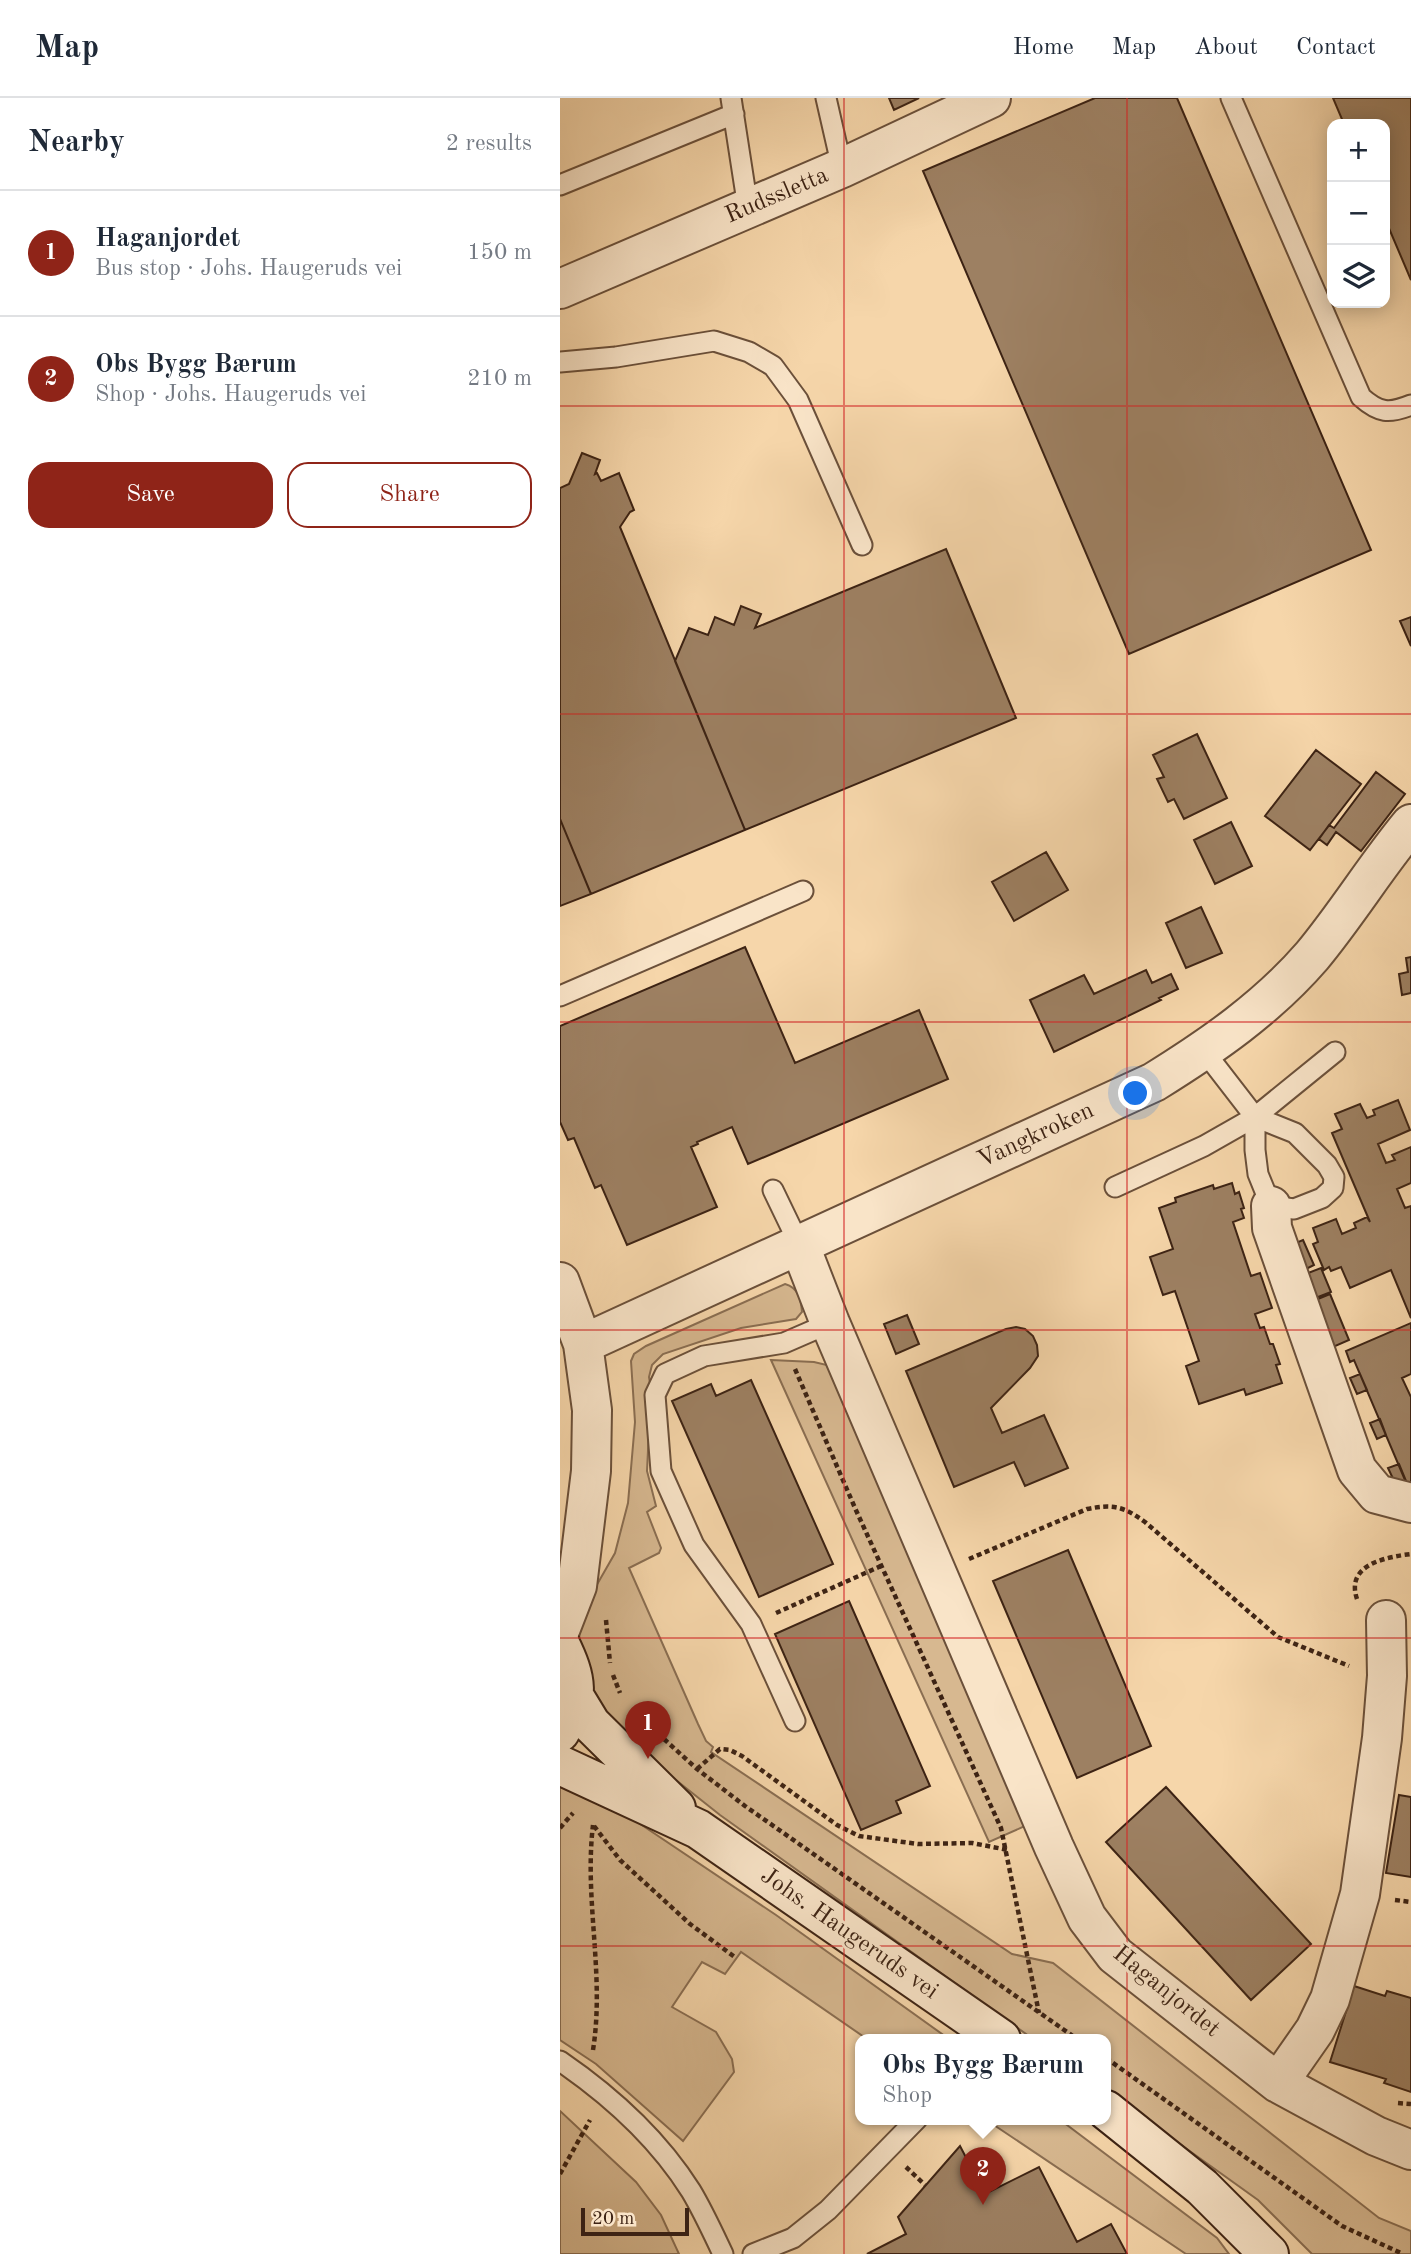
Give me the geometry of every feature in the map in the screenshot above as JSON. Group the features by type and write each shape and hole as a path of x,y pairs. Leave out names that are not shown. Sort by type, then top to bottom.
{"street":[{"name":"Rudssletta","path":"560,289 842,168 991,98"},
{"name":"Vangkroken","path":"583,1344 1154,1082 1204,1051 1265,1003 1312,956 1411,824"},
{"path":"1271,1206 1272,1228 1357,1470 1377,1494 1411,1503"},
{"name":"Haganjordet","path":"800,1246 830,1323 1054,1847 1087,1918 1115,1955 1278,2083 1376,2136 1411,2150"},
{"path":"560,1282 583,1344 592,1410 591,1471 577,1586 560,1630"},
{"path":"560,1535 587,1488"},
{"path":"1278,2083 1315,2030 1330,1999 1360,1894 1382,1738 1387,1676 1385,1620"},
{"path":"560,1644 572,1669 574,1696 571,1712 560,1732"},
{"name":"Johs. Haugeruds vei","path":"574,1696 591,1724 698,1829"},
{"name":"Johs. Haugeruds vei","path":"560,1765 698,1829 995,2034"},
{"path":"1111,2115 1202,2188 1269,2254"}],"lane":[{"path":"826,98 842,168"},
{"path":"1231,98 1362,397 1375,409 1395,411 1411,405"},
{"path":"560,185 733,106 748,208"},
{"path":"560,362 616,357 714,341 749,352 773,366 798,400 862,545"},
{"path":"560,996 803,891"},
{"path":"1204,1051 1255,1117 1295,1133 1328,1165 1334,1177 1333,1188 1322,1198 1294,1209 1271,1206 1258,1174 1255,1117"},
{"path":"1115,1187 1204,1146 1255,1117 1335,1052"},
{"path":"774,1190 800,1246"},
{"path":"795,1721 751,1624 694,1545 661,1471 655,1395 665,1374 704,1356 784,1343 830,1323"},
{"path":"560,2060 629,2115 665,2154 691,2192 723,2254"},
{"path":"752,2254 797,2246 828,2210 911,2125"}],"path":[{"path":"784,1343 881,1566 1001,1828 1039,2013"},
{"path":"938,1572 1087,1509 1105,1505 1126,1509 1145,1522 1278,1637 1339,1663 1387,1676"},
{"path":"751,1624 881,1566"},
{"path":"606,1613 611,1671 621,1696"},
{"path":"655,1731 697,1769 745,1806 1070,2034"},
{"path":"697,1769 720,1749 730,1750 837,1825 859,1836 918,1844 972,1843 1007,1850"},
{"path":"589,1812 593,1825 620,1860 690,1924 736,1958"},
{"path":"560,2174 593,2114 587,2079 593,2045 597,1972 591,1884 593,1825"},
{"path":"1111,2063 1342,2226 1404,2254"}],"shaded area":[{"path":"785,1284 796,1291 800,1299 802,1312 796,1319 741,1328 663,1354 652,1365 649,1377 651,1389 647,1471 656,1506 647,1512 661,1548 659,1553 629,1568 698,1724 706,1741 713,1747 711,1752 1012,1954 1053,1963 1379,2218 1411,2231 1411,2254 1312,2254 1258,2200 1111,2095 1111,2034 1026,2034 720,1815 604,1723 587,1678 579,1635 587,1602 615,1553 628,1503 635,1422 631,1361 634,1354 646,1346"},
{"path":"771,1360 814,1362 831,1366 1025,1826 989,1842"},
{"path":"560,1778 606,1801 776,1915 942,2034 860,2034 741,1952 725,1974 702,1962 672,2007 716,2032 732,2059 734,2072 683,2141 596,2064 560,2040"},
{"path":"560,2111 636,2182 661,2215 679,2254 560,2254"},
{"path":"994,2125 1067,2125 1217,2238 1229,2254 1186,2254"}],"building":[{"path":"889,98 919,98 894,110"},
{"path":"1095,98 1177,98 1371,550 1129,654 923,171"},
{"path":"1333,98 1411,98 1411,280 1390,231 1390,119 1342,119"},
{"path":"582,453 600,460 595,474 597,473 601,481 619,473 634,510 620,527 745,830 591,894 560,819 560,488 569,484"},
{"path":"946,549 1016,718 745,830 675,661 689,628 708,635 715,617 734,625 741,606 761,614 755,628"},
{"path":"1411,617 1411,646 1400,621"},
{"path":"1197,734 1227,798 1184,819 1174,799 1168,802 1157,779 1164,777 1153,755"},
{"path":"1316,750 1361,784 1310,850 1265,816"},
{"path":"1376,772 1405,794 1361,851 1336,832 1327,845 1319,839 1329,825 1334,828"},
{"path":"560,819 591,894 560,906"},
{"path":"1231,822 1252,866 1215,884 1194,840"},
{"path":"1046,852 1068,890 1014,921 992,882"},
{"path":"1201,907 1222,953 1186,968 1166,923"},
{"path":"745,947 795,1063 919,1010 948,1079 748,1164 732,1127 697,1142 698,1144 691,1147 717,1207 627,1245 601,1185 595,1188 574,1138 568,1140 560,1122 560,1026"},
{"path":"1411,957 1411,993 1402,995 1399,974 1408,972 1406,958"},
{"path":"1146,970 1152,983 1171,974 1178,989 1159,998 1161,1000 1054,1052 1030,1000 1084,975 1094,994"},
{"path":"1398,1100 1410,1130 1378,1144 1386,1163 1395,1160 1392,1155 1411,1147 1411,1183 1397,1189 1405,1208 1411,1206 1411,1318 1391,1270 1350,1288 1341,1267 1331,1271 1329,1267 1324,1270 1313,1244 1318,1242 1313,1228 1336,1219 1342,1234 1356,1228 1354,1223 1367,1217 1370,1222 1332,1133 1342,1129 1335,1114 1360,1104 1367,1118 1375,1115 1373,1110"},
{"path":"1232,1183 1235,1194 1239,1192 1244,1208 1241,1209 1244,1218 1233,1222 1251,1276 1260,1273 1272,1308 1255,1314 1260,1328 1264,1327 1270,1344 1273,1344 1280,1364 1276,1365 1282,1383 1246,1395 1244,1389 1199,1404 1186,1366 1199,1361 1175,1291 1163,1295 1150,1257 1173,1249 1159,1208 1176,1202 1175,1198 1213,1185 1214,1189"},
{"path":"1303,1240 1314,1265 1302,1271 1291,1245"},
{"path":"1321,1268 1331,1292 1313,1299 1303,1275"},
{"path":"1330,1294 1349,1340 1333,1347 1313,1301"},
{"path":"907,1315 919,1344 896,1354 884,1324"},
{"path":"1411,1323 1411,1374 1402,1378 1411,1397 1411,1489 1354,1360 1350,1362 1346,1351"},
{"path":"1016,1327 1025,1329 1033,1336 1038,1356 1030,1368 991,1408 1002,1433 1044,1415 1068,1468 1025,1486 1014,1462 954,1487 906,1371"},
{"path":"1360,1374 1367,1390 1357,1394 1350,1378"},
{"path":"751,1380 833,1564 759,1597 672,1401 711,1384 716,1396"},
{"path":"1380,1419 1386,1435 1377,1439 1370,1423"},
{"path":"1399,1464 1406,1481 1396,1485 1388,1468"},
{"path":"1068,1550 1151,1746 1077,1778 993,1581"},
{"path":"849,1601 930,1786 896,1801 901,1813 861,1830 775,1634"},
{"path":"1166,1787 1311,1944 1251,2000 1106,1842"},
{"path":"1399,1795 1411,1797 1411,1877 1386,1873"},
{"path":"1354,1986 1385,1996 1387,1991 1411,1998 1411,2092 1384,2083 1386,2079 1330,2062"},
{"path":"960,2146 985,2194 1039,2167 1077,2242 1111,2224 1127,2254 867,2254 906,2234 898,2217"}],"place":[{"name":"Haganjordet","path":"648,1759"},
{"name":"Obs Bygg Bærum","path":"983,2205"}]}
